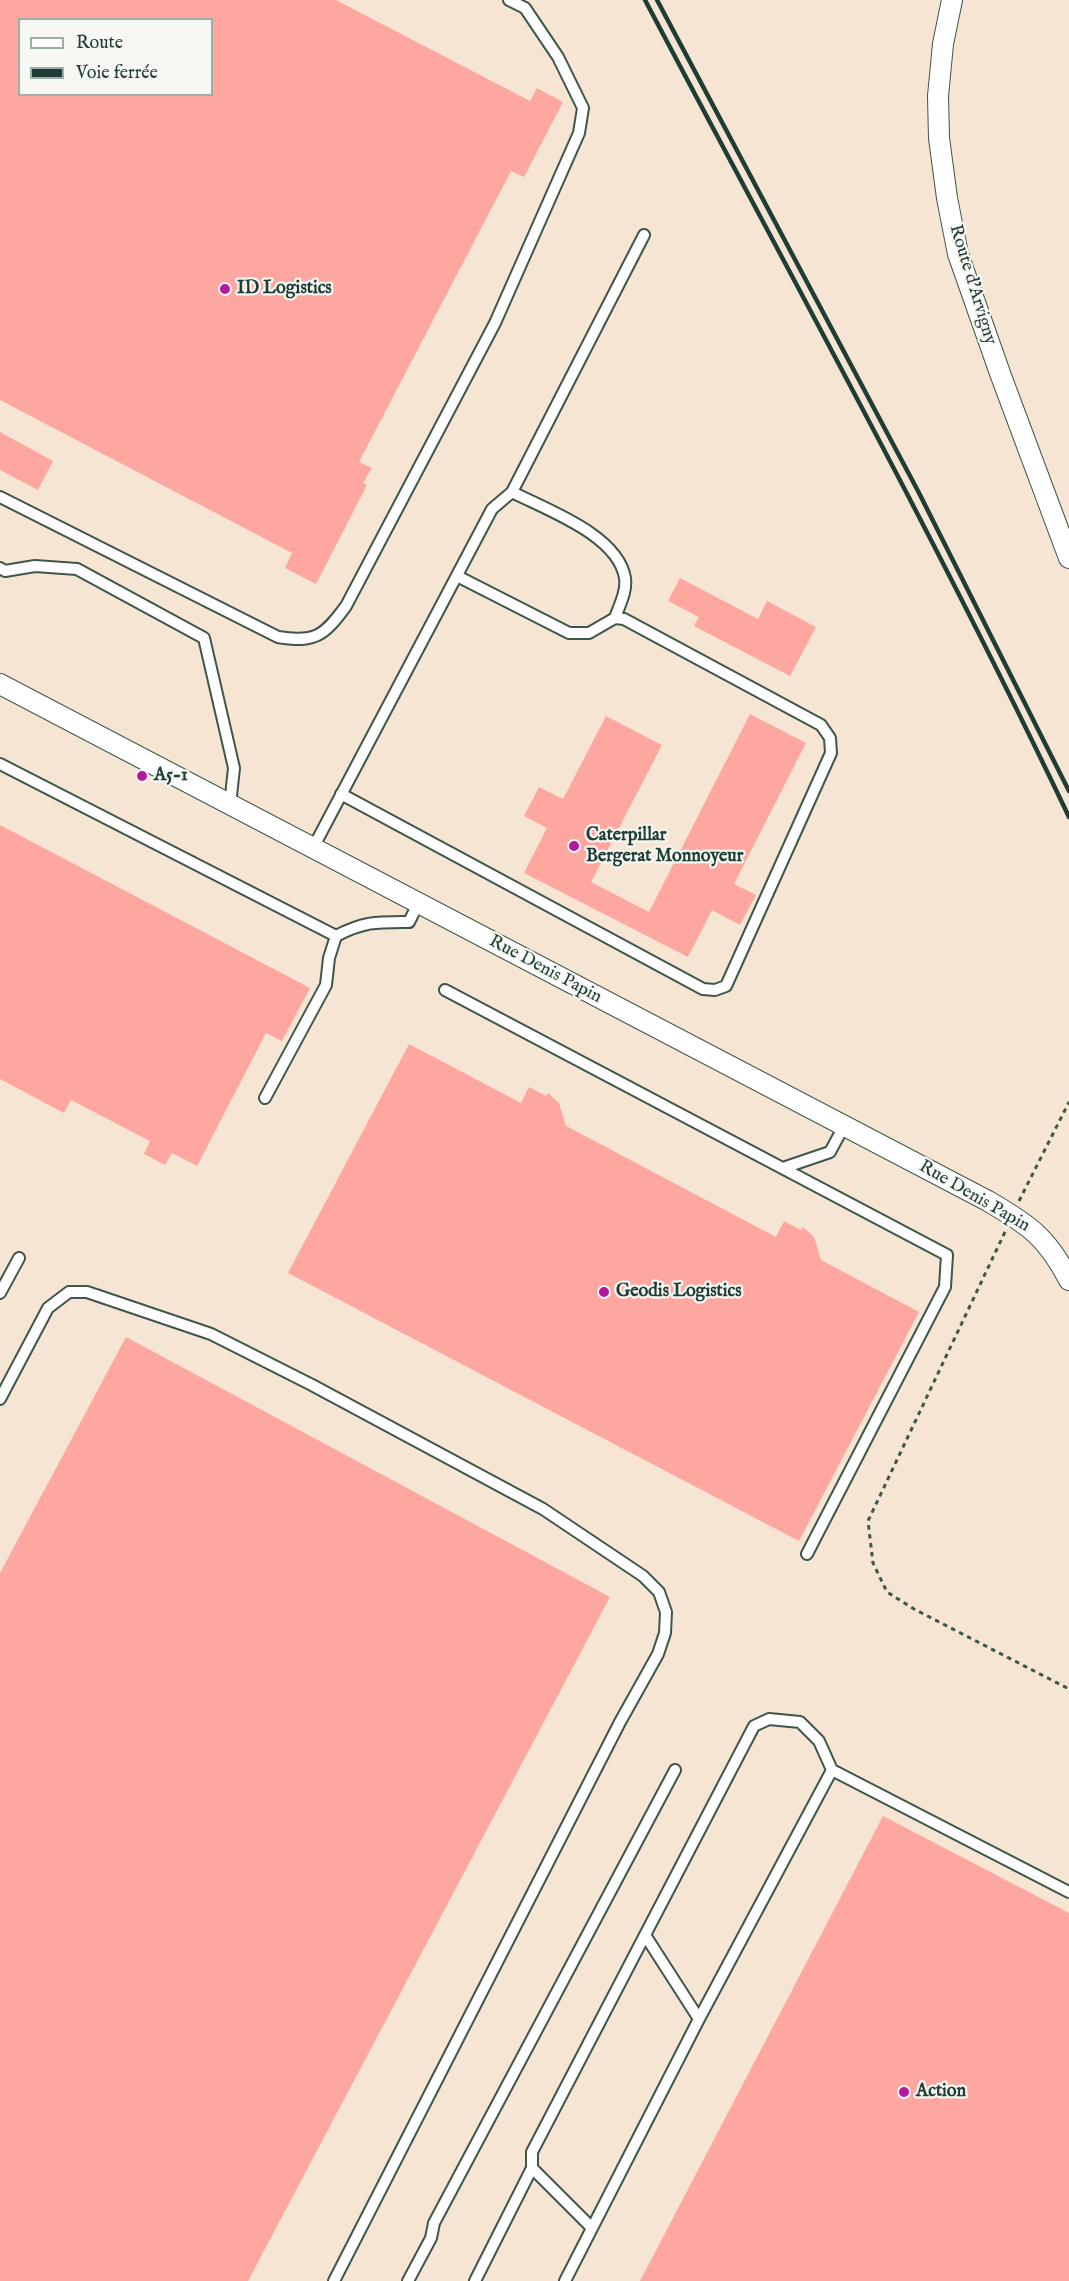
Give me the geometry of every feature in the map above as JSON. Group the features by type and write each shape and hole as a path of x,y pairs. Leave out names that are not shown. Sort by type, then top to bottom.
{"street":[{"name":"Route d'Arvigny","path":"952,0 943,44 938,96 939,138 947,198 958,254 1069,558"},
{"name":"Rue Denis Papin","path":"0,684 1012,1215 1030,1227 1047,1244 1069,1280"}],"lane":[{"path":"0,497 278,638 314,639 331,627 346,606 495,323 579,133 583,108 558,57 525,8 509,0"},
{"path":"313,848 492,508 512,492 644,235"},
{"path":"512,492 593,534 620,561 626,580 624,594 615,618"},
{"path":"0,568 5,571 35,566 77,569 204,638 234,768 230,805"},
{"path":"341,794 703,989 716,990 726,986 831,753 830,738 821,725 624,619 615,618 589,633 569,633 456,576"},
{"path":"0,764 336,936"},
{"path":"265,1098 326,985 328,958 336,936 356,926 371,922 409,922 418,904"},
{"path":"445,990 947,1255 945,1287 807,1554"},
{"path":"783,1168 830,1152 844,1126"},
{"path":"0,1293 19,1258"},
{"path":"0,1399 48,1308 69,1292 87,1292 211,1334 312,1385 543,1509 643,1576 659,1592 666,1612 665,1633 658,1654 620,1722 334,2281"},
{"path":"475,2281 532,2168 532,2152 754,1726 769,1719 800,1722 819,1741 832,1770 1069,1892"},
{"path":"408,2281 431,2238 434,2223 675,1770"},
{"path":"565,2281 699,2019 832,1770"},
{"path":"645,1935 699,2019"},
{"path":"532,2168 592,2229"}],"path":[{"path":"1069,1102 1012,1215 868,1521 873,1563 887,1592 914,1609 1069,1689"}],"building":[{"name":"ID Logistics","path":"0,0 336,0 530,101 537,88 563,102 524,177 511,171 359,462 372,468 363,483 367,485 316,584 285,568 292,553 0,400"},
{"path":"0,432 53,461 38,490 0,470"},
{"path":"680,578 758,619 767,601 816,627 790,676 694,626 699,617 668,601"},
{"name":"Caterpillar Bergerat Monnoyeur","path":"750,714 806,743 734,884 756,895 740,925 712,910 688,957 524,873 547,828 524,816 539,787 563,799 606,716 662,745 591,882 649,912"},
{"path":"0,825 310,988 282,1041 266,1033 197,1166 172,1153 165,1165 144,1154 150,1141 71,1100 64,1113 0,1079"},
{"name":"Geodis Logistics","path":"409,1044 521,1103 529,1087 546,1096 548,1093 559,1103 566,1126 776,1237 784,1221 801,1230 803,1227 814,1237 821,1260 919,1312 799,1541 288,1273"},
{"path":"126,1337 610,1597 248,2281 0,2281 0,1573"},
{"name":"Action","path":"883,1816 1069,1913 1069,2281 640,2281"}],"railway":[{"path":"645,0 915,508 1069,817"},
{"path":"657,0 918,491 1069,791"}],"place":[{"name":"ID Logistics","path":"225,289"},
{"name":"A5-1","path":"142,776"},
{"name":"Caterpillar Bergerat Monnoyeur","path":"574,846"},
{"name":"Geodis Logistics","path":"604,1292"},
{"name":"Action","path":"904,2092"}]}
